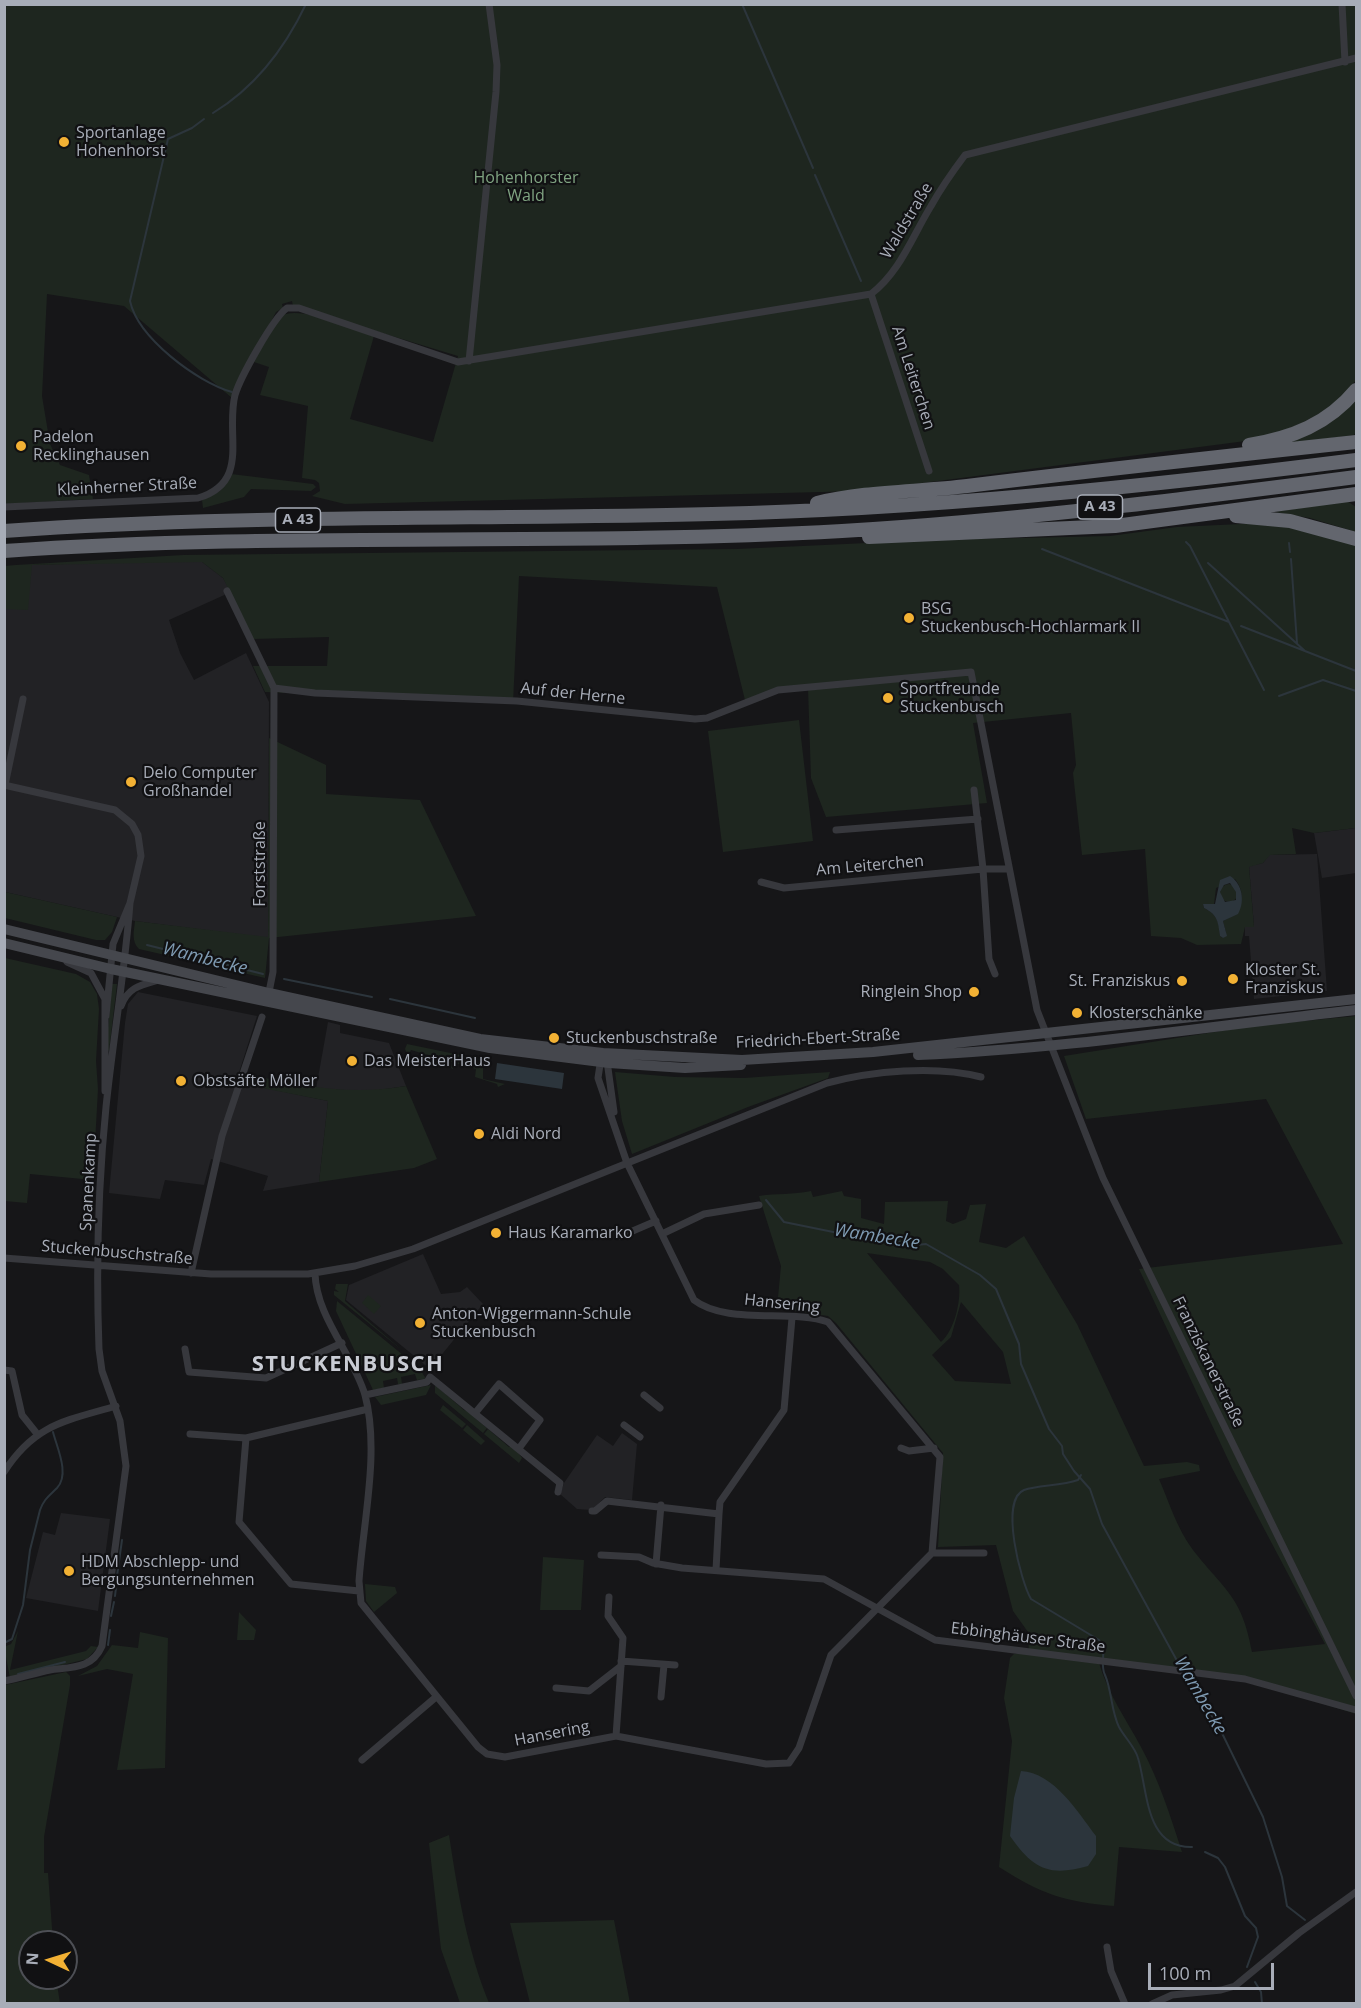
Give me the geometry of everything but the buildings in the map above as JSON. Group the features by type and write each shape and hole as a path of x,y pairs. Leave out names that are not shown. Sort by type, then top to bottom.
{"highway":[{"path":"1188,460 1208,451 1298,434 1334,413 1356,390"},
{"path":"786,511 839,497 928,491 1356,442"},
{"name":"A 43","path":"4,531 200,522 786,511 998,498 1196,480 1356,460"},
{"name":"A 43","path":"4,551 264,540 617,538 844,531 1026,515 1356,477"},
{"path":"844,531 866,537 1054,531 1168,519 1356,494"},
{"path":"1168,519 1243,515 1314,526 1356,539"}],"main road":[{"name":"Friedrich-Ebert-Straße","path":"4,929 126,957 267,998"},
{"name":"Friedrich-Ebert-Straße","path":"4,943 123,972 480,1039 604,1060 704,1068 873,1056 976,1053 1356,1010"},
{"name":"Friedrich-Ebert-Straße","path":"604,1060 742,1059 915,1048 1356,999"}],"street":[{"path":"489,4 497,65 469,360 871,294"},
{"path":"1342,4 1345,62"},
{"name":"Waldstraße","path":"871,294 883,285 900,262 931,205 965,155 1356,58"},
{"name":"Am Leiterchen","path":"871,294 929,471"},
{"name":"Kleinherner Straße","path":"4,507 198,498 219,489 230,472 236,395 276,318 287,308 299,308 458,362 469,360"},
{"path":"226,591 274,688"},
{"name":"Auf der Herne","path":"274,688 315,693 517,701 695,719 707,718 778,690 971,672 1009,869"},
{"name":"Forststraße","path":"267,998 273,972 274,688"},
{"path":"23,699 5,785 103,807 126,817 132,824 141,845 130,903"},
{"path":"974,789 983,869 988,959 995,974"},
{"path":"836,830 978,819"},
{"name":"Am Leiterchen","path":"760,882 784,888 983,869 1009,869"},
{"path":"1009,869 1037,1010 1046,1034"},
{"name":"Spanenkamp","path":"106,1108 103,1061 112,954 130,903"},
{"name":"Spanenkamp","path":"5,1681 50,1670 82,1666 95,1658 102,1646 126,1467 124,1438 116,1406 102,1371 98,1325 99,1265 106,1108 126,957 130,903"},
{"name":"Spanenkamp","path":"57,957 91,973 105,999 106,1017"},
{"name":"Spanenkamp","path":"118,1014 125,995 134,987 162,979"},
{"path":"191,1273 222,1136 262,1017"},
{"name":"Franziskanerstraße","path":"1046,1034 1115,1204 1356,1696"},
{"name":"Hansering","path":"604,1060 615,1123"},
{"name":"Hansering","path":"604,1060 598,1078 627,1163 688,1290 701,1306 739,1313 821,1320 833,1325 934,1448"},
{"name":"Stuckenbuschstraße","path":"4,1257 191,1273 315,1274 362,1264 412,1249 827,1083 875,1072 965,1073 981,1077"},
{"path":"662,1234 704,1214 759,1205"},
{"path":"621,1236 656,1221"},
{"name":"Hansering","path":"315,1274 322,1306 342,1343 365,1395 371,1428 359,1591 361,1603 481,1750 496,1756 513,1756 616,1736 766,1764 789,1763 799,1748 831,1655 932,1554"},
{"path":"716,1570 720,1502 784,1410 792,1318"},
{"path":"185,1349 189,1372 266,1377 342,1343"},
{"path":"4,1370 12,1371 22,1414 38,1435"},
{"path":"365,1395 427,1382 430,1377 520,1447 560,1483 558,1492"},
{"path":"477,1412 499,1384 540,1420 520,1447"},
{"path":"644,1395 660,1408"},
{"path":"4,1472 50,1425 116,1406"},
{"path":"190,1434 246,1438 368,1409"},
{"path":"624,1425 640,1437"},
{"path":"246,1438 239,1522 291,1584 359,1591"},
{"path":"901,1448 909,1451 934,1448 940,1457 932,1554 984,1553"},
{"path":"592,1511 595,1512 607,1501 719,1514"},
{"path":"656,1564 657,1505"},
{"name":"Ebbinghäuser Straße","path":"601,1555 639,1557 656,1564 824,1579 879,1607 935,1640 1182,1670 1270,1684 1356,1710"},
{"path":"609,1597 608,1616 623,1638 616,1736"},
{"path":"556,1688 589,1691 621,1663 675,1665"},
{"path":"662,1697 664,1665"},
{"path":"362,1760 436,1697"},
{"path":"1152,2004 1172,1995 1221,1990 1235,1986 1299,1933 1356,1892"},
{"path":"1107,1947 1111,1971 1125,2004"}],"shaded area":[{"path":"202,562 223,578 231,592 169,620 180,653 194,680 246,653 269,702 268,938 135,921 5,892 5,575 31,565"},
{"path":"1356,828 1356,873 1322,878 1314,833"},
{"path":"1317,854 1327,991 1254,999 1249,936 1245,936 1245,927 1254,926 1249,866 1263,863 1269,855"},
{"path":"1230,876 1238,884 1242,894 1242,904 1238,914 1223,921 1227,936 1223,938 1220,936 1215,916 1204,908 1203,904 1215,904 1220,880","holes":["1230,883 1236,892 1236,900 1225,902 1220,892 1224,885"]},
{"path":"138,992 257,1016 236,1082 328,1101 319,1182 263,1191 268,1176 211,1159 204,1185 165,1180 160,1199 109,1193 125,1023 128,1004"},
{"path":"328,1022 340,1025 340,1033 389,1043 406,1086 372,1091 316,1089"},
{"path":"497,1063 564,1073 562,1089 495,1079"},
{"name":"Anton-Wiggermann-Schule Stuckenbusch","path":"423,1254 441,1294 460,1292 467,1287 483,1304 430,1369 346,1300 349,1285"},
{"path":"622,1433 637,1444 632,1500 605,1497 592,1510 577,1509 560,1494 564,1483 597,1435 613,1446"},
{"path":"61,1513 110,1519 98,1611 26,1598 43,1532 55,1535"},
{"path":"1021,1771 1044,1778 1054,1786 1073,1805 1096,1836 1096,1854 1088,1866 1063,1871 1043,1868 1026,1856 1010,1836 1014,1798"}],"green space":[{"name":"Hohenhorster Wald","path":"5,5 1356,5 1356,380 1325,410 1302,423 1261,439 861,491 345,504 312,496 320,491 319,483 302,478 308,406 260,395 269,367 254,362 276,322 280,317 299,313 340,323 374,336 350,419 433,442 458,356 293,306 292,301 282,304 283,308 276,312 232,398 124,306 47,294 42,396 50,444 60,465 89,475 93,499 5,504"},
{"path":"1356,396 1356,432 1354,435 1273,446"},
{"path":"231,474 313,484 316,487 311,491 251,489 244,497 203,508 202,500 220,491"},
{"path":"1347,501 1356,507 1356,532 1310,518 1274,512"},
{"path":"1262,523 1298,528 1356,545 1356,828 1314,833 1292,828 1296,854 1270,855 1263,863 1249,867 1254,927 1245,927 1241,944 1197,945 1181,938 1151,936 1145,849 1082,855 1073,773 1076,765 1071,713 973,723 987,803 826,817 811,778 808,688 779,692 746,704 717,587 519,576 513,703 265,692 253,666 327,666 329,637 253,639 223,578 202,562 32,565 28,610 5,609 5,566 16,565 183,555 737,549 933,540 1110,536 1177,527","holes":["1235,879 1239,885 1241,903 1238,909 1223,921 1226,933 1223,938 1220,936 1217,919 1204,908 1203,904 1214,904 1216,888"]},
{"path":"799,720 813,841 723,852 708,731"},
{"path":"269,738 326,765 326,794 420,800 476,916 269,938 265,978 139,949 134,939 135,921 268,937"},
{"path":"1229,884 1235,887 1238,893 1235,899 1229,902 1223,899 1220,893 1223,887"},
{"path":"5,892 117,917 112,932 105,940 96,940 5,918"},
{"path":"5,958 76,974 90,982 97,994 99,1009 96,1061 98,1089 93,1180 30,1174 27,1203 5,1201"},
{"path":"112,984 117,984 109,1051 106,1049"},
{"path":"1356,1016 1356,1714 1255,1683 1099,1663 1112,1696 1153,1772 1182,1852 1119,1847 1114,1906 1081,1902 1041,1890 999,1867 1012,1741 1004,1698 1010,1658 1014,1654 1029,1654 1028,1632 1013,1611 996,1545 938,1547 943,1453 828,1316 777,1308 781,1266 759,1196 811,1191 813,1197 842,1191 844,1196 861,1199 861,1218 884,1224 885,1202 948,1201 946,1221 953,1224 966,1219 970,1205 986,1204 979,1242 1006,1248 1024,1236 1077,1324 1144,1466 1187,1462 1199,1465 1200,1471 1159,1479 1187,1542 1231,1595 1237,1606 1248,1633 1252,1652 1325,1644 1232,1468 1139,1269 1343,1244 1266,1099 1086,1119 1064,1056 1252,1026","holes":["867,1253 930,1262 943,1269 959,1285 956,1316 950,1331 941,1342","961,1302 1003,1352 1011,1384 955,1381 932,1355 951,1337"]},
{"path":"407,1044 465,1056 483,1057 483,1079 505,1084 498,1087 497,1084 475,1077 476,1069 455,1063 453,1069 451,1068 452,1062 431,1056 429,1062 427,1061 428,1055 411,1050 408,1056 405,1049"},
{"path":"615,1072 675,1077 744,1078 830,1072 828,1078 748,1107 632,1154 622,1121"},
{"path":"247,1074 307,1086 346,1090 406,1086 437,1159 414,1168 319,1182 328,1101 242,1084"},
{"path":"336,1284 348,1284 345,1301 403,1351 334,1295 334,1291 339,1292 335,1289"},
{"path":"368,1295 381,1306 374,1314 362,1303"},
{"path":"337,1301 420,1369 426,1379 417,1380 415,1374 401,1377 402,1384 398,1384 397,1378 383,1381 384,1388 373,1390 336,1311"},
{"path":"431,1385 426,1395 381,1405 375,1397"},
{"path":"435,1385 464,1410 475,1414 475,1418 487,1428 483,1433 435,1393"},
{"path":"443,1405 466,1424 462,1428 440,1410"},
{"path":"467,1425 485,1441 481,1445 463,1430"},
{"path":"488,1429 509,1447 514,1447 522,1458 519,1463 484,1434"},
{"path":"543,1557 584,1560 581,1610 540,1610"},
{"path":"365,1584 395,1587 397,1593 374,1612 366,1601"},
{"path":"239,1612 256,1630 254,1640 237,1640"},
{"path":"18,1631 10,1670 86,1651 91,1646 98,1647 87,1659 10,1678 4,1647 11,1644"},
{"path":"140,1632 168,1638 165,1768 117,1770 133,1674 107,1669 78,1676 97,1666 112,1645 138,1648"},
{"path":"66,1672 70,1676 44,1837 44,1873 48,1873 52,1930 18,1930 18,1990 58,1990 60,2003 5,2004 5,1685"},
{"path":"449,1835 469,1941 489,2003 460,2003 441,1949 429,1843"},
{"path":"614,1920 630,2003 530,2003 510,1923"}],"waterway":[{"path":"213,113 242,92 267,66 288,36 306,4"},
{"path":"742,4 813,168"},
{"path":"204,119 192,128 168,139 130,301 144,329 171,357 202,379 232,392"},
{"path":"815,175 861,281"},
{"path":"1186,542 1264,690"},
{"path":"1289,543 1290,552"},
{"path":"1042,549 1229,622"},
{"path":"1291,559 1297,643"},
{"path":"1208,563 1305,651"},
{"path":"1241,626 1356,671"},
{"path":"1279,696 1323,680 1356,691"},
{"name":"Wambecke","path":"147,945 263,974"},
{"name":"Wambecke","path":"284,979 372,997"},
{"name":"Wambecke","path":"390,999 475,1018"},
{"name":"Wambecke","path":"766,1200 784,1222 848,1235 892,1239 907,1246 926,1244 980,1275 996,1289 1019,1344 1021,1364 1049,1429 1062,1446 1063,1454 1074,1471 1090,1489 1102,1524 1181,1668"},
{"path":"4,1643 12,1639 23,1605 30,1550 40,1510 45,1500 61,1482 63,1468 53,1432"},
{"name":"Wambecke","path":"1081,1475 1078,1480 1071,1482 1024,1490 1017,1497 1013,1509 1014,1542 1022,1576 1031,1599 1102,1644 1103,1671 1114,1714 1119,1727 1137,1754 1151,1815 1165,1838 1177,1845 1192,1847"},
{"path":"116,1583 122,1540"},
{"path":"115,1596 116,1588"},
{"path":"111,1616 114,1602"},
{"path":"108,1645 110,1630"},
{"path":"18,1674 65,1662"},
{"name":"Wambecke","path":"1184,1673 1219,1727 1263,1817 1282,1877 1287,1906 1305,1920"},
{"name":"Wambecke","path":"1205,1852 1218,1858 1225,1867 1245,1916 1256,1928 1258,1937 1247,1967"},
{"name":"Wambecke","path":"1255,1982 1261,1992 1262,2004"}],"place":[{"name":"Sportanlage Hohenhorst","path":"64,142"},
{"name":"Padelon Recklinghausen","path":"21,446"},
{"name":"BSG Stuckenbusch-Hochlarmark II","path":"909,618"},
{"name":"Sportfreunde Stuckenbusch","path":"888,698"},
{"name":"Delo Computer Großhandel","path":"131,782"},
{"name":"Kloster St. Franziskus","path":"1233,979"},
{"name":"St. Franziskus","path":"1182,981"},
{"name":"Ringlein Shop","path":"974,992"},
{"name":"Klosterschänke","path":"1077,1013"},
{"name":"Stuckenbuschstraße","path":"554,1038"},
{"name":"Das MeisterHaus","path":"352,1061"},
{"name":"Obstsäfte Möller","path":"181,1081"},
{"name":"Aldi Nord","path":"479,1134"},
{"name":"Haus Karamarko","path":"496,1233"},
{"name":"Anton-Wiggermann-Schule Stuckenbusch","path":"420,1323"},
{"name":"HDM Abschlepp- und Bergungsunternehmen","path":"69,1571"}],"district":[{"name":"STUCKENBUSCH","path":"348,1365"}]}
